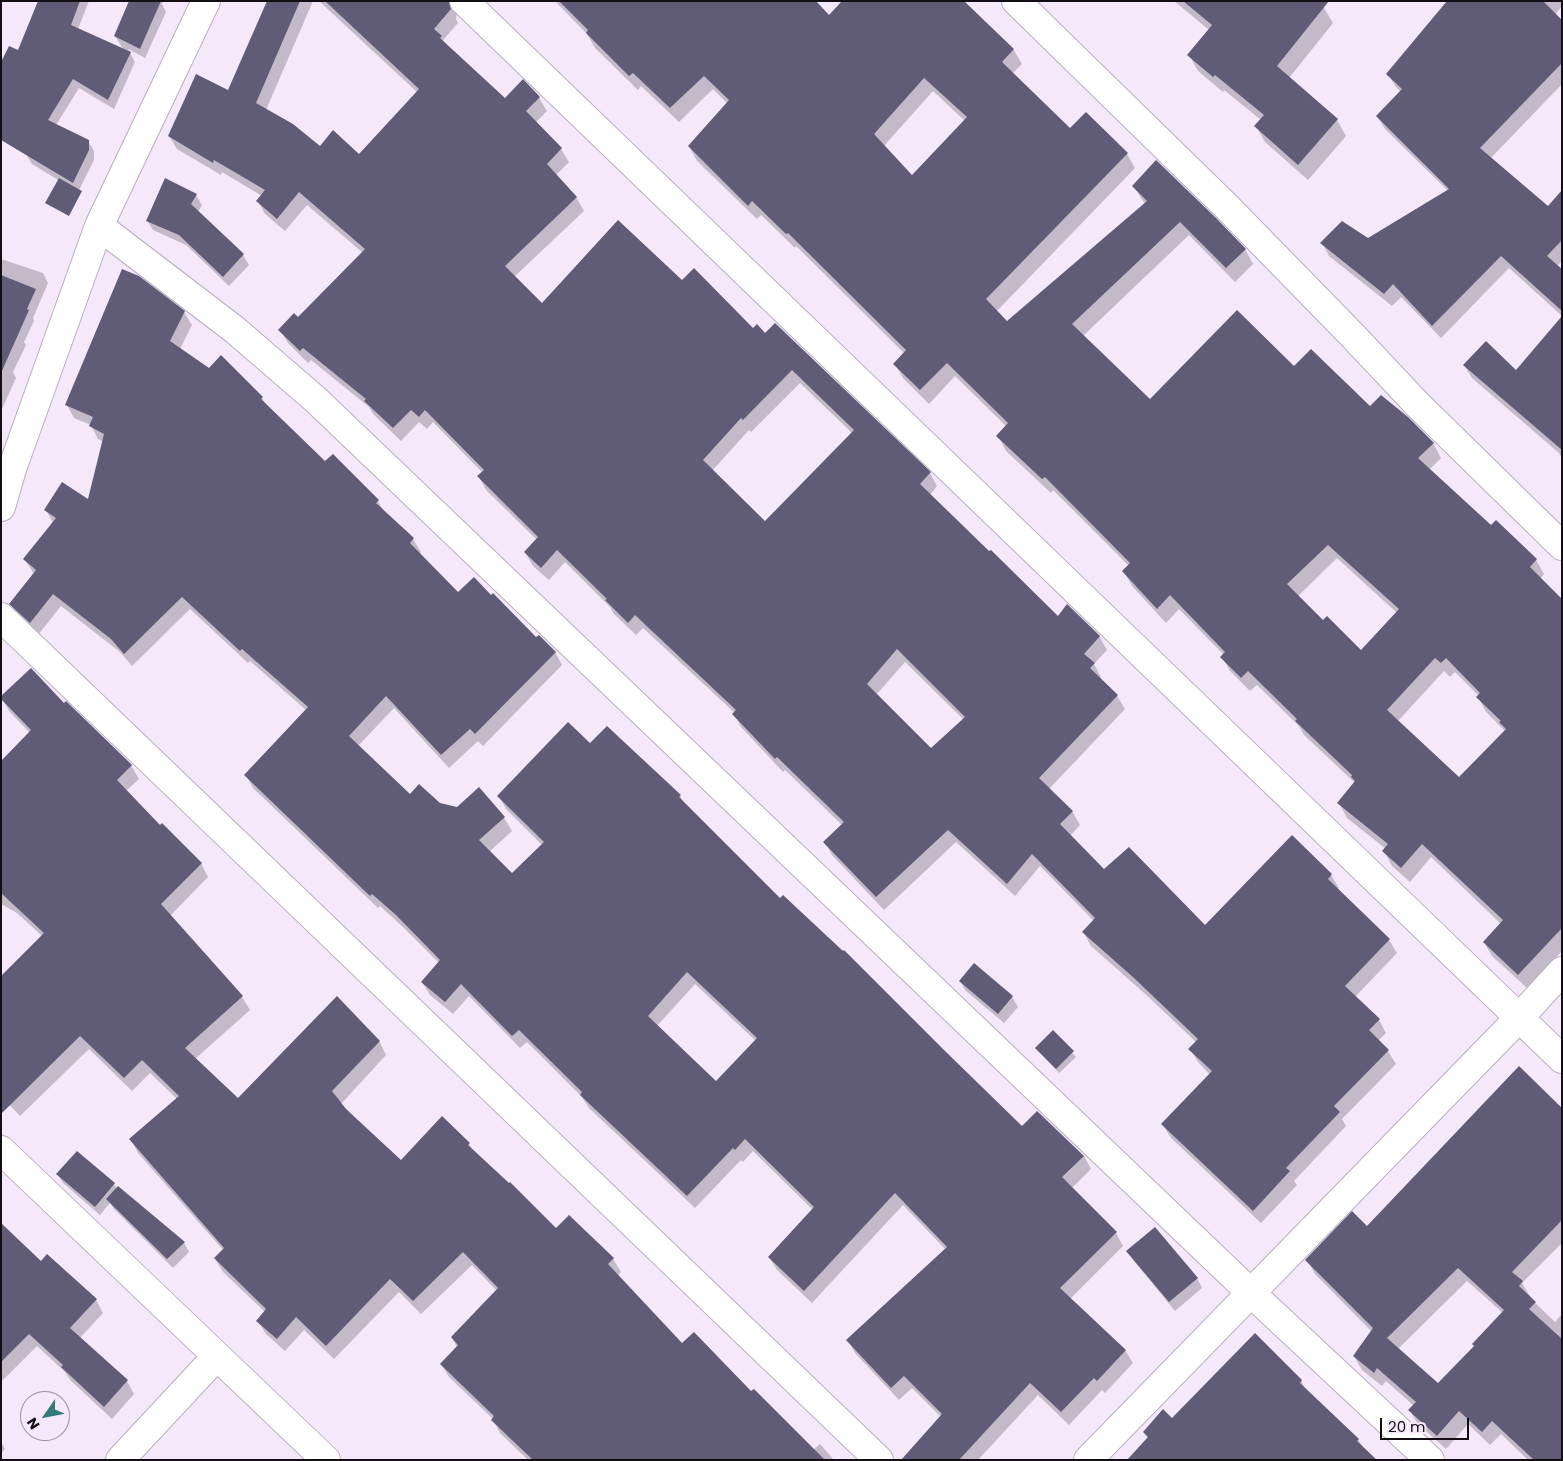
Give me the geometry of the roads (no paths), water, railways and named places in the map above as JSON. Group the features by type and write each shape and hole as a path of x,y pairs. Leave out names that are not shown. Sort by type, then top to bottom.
{"street":[{"path":"1,507 7,466 99,226 206,1"},
{"path":"464,1 1562,1059"},
{"path":"1016,1 1226,207 1417,404 1562,546"},
{"path":"99,226 235,330 315,399 1251,1293 1430,1460"},
{"path":"1,617 879,1460"},
{"path":"1088,1460 1519,1018 1562,971"},
{"path":"1,1150 326,1460"},
{"path":"120,1460 217,1356"}]}
